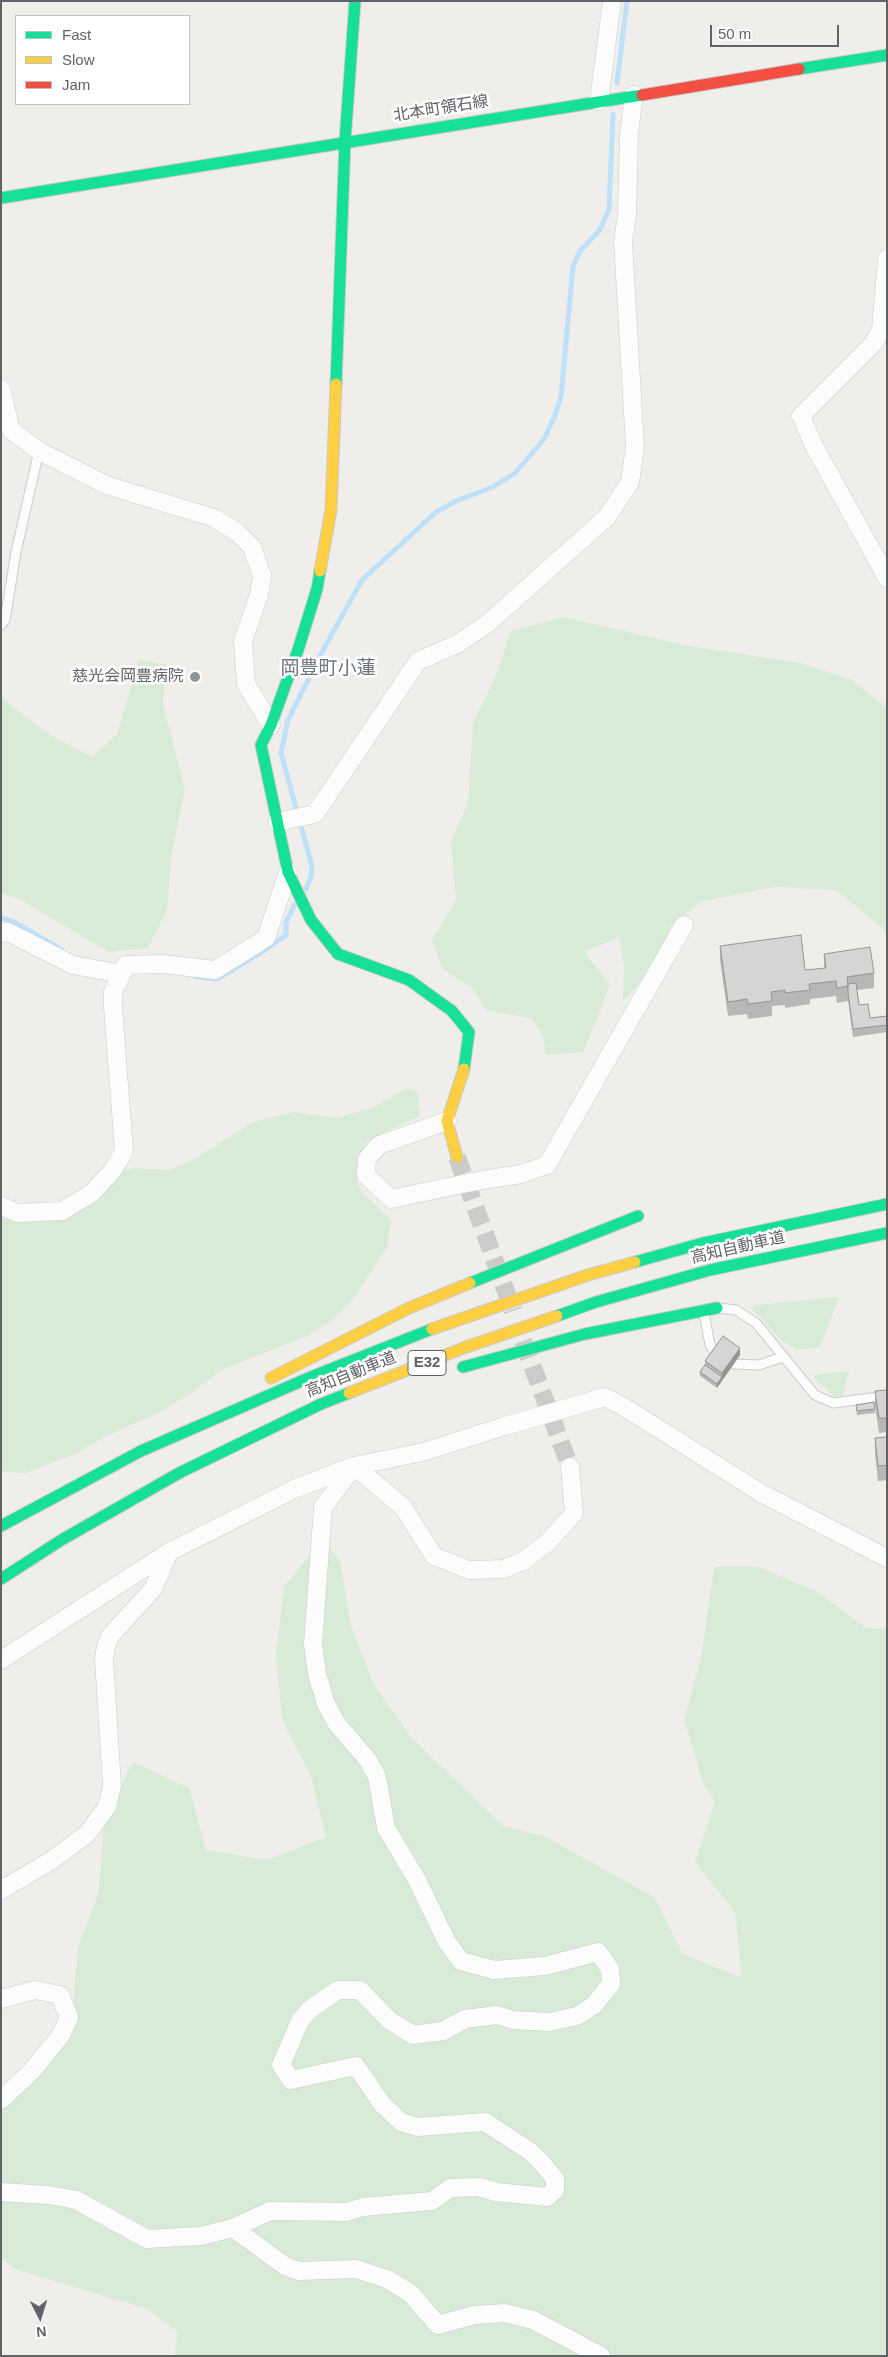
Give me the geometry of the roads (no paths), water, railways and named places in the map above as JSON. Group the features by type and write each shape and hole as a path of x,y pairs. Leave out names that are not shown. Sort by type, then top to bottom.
{"main road":[{"path":"355,1 345,141 331,510 317,589 298,650 271,725 261,745 292,819 292,879 305,909 320,932 338,954 409,980 459,1017 468,1032 465,1066 447,1121 457,1158"},
{"name":"北本町領石線","path":"1,198 887,55"},
{"name":"高知自動車道","path":"1,1526 141,1451 313,1376 423,1333 579,1278 703,1243 887,1204"},
{"path":"258,1385 300,1361 409,1308 638,1216"},
{"name":"高知自動車道","path":"1,1579 63,1539 181,1472 321,1404 466,1347 596,1302 710,1270 887,1233"},
{"path":"455,1370 585,1334 717,1308"},
{"path":"141,1451 241,1394"},
{"path":"181,1472 301,1427"}],"street":[{"path":"599,100 612,1"},
{"path":"292,819 315,814 418,661 457,644 487,624 607,517 630,482 635,446 623,241 628,216 629,133 634,95"},
{"path":"887,259 881,330 873,344 801,416 814,446 887,578"},
{"path":"1,389 11,430 39,451 106,485 214,518 238,532 252,547 262,576 259,595 243,641 246,684 271,725"},
{"path":"1,933 8,932 73,965 124,970 163,964 215,970 266,938 292,879"},
{"path":"447,1121 378,1145 367,1159 366,1176 391,1199 521,1174 547,1165 684,925"},
{"path":"1,1206 18,1213 62,1211 92,1192 113,1170 124,1151 113,992 124,970"},
{"path":"1,1660 169,1552 294,1489 354,1466 423,1452 505,1426 605,1398 624,1407 760,1493 887,1558"},
{"path":"354,1466 403,1507 434,1556 469,1570 504,1569 523,1561 547,1543 574,1513 570,1467"},
{"path":"1,2192 48,2194 76,2200 147,2239 202,2236 233,2228 270,2211 347,2212 363,2207 432,2201 450,2188 479,2187 496,2192 547,2197 556,2190 555,2179 531,2152 485,2122 417,2127 401,2122 382,2104 356,2066 291,2080 281,2064 300,2021 309,2010 338,1990 360,1990 389,2020 413,2035 443,2031 465,2019 497,2015 513,2020 549,2022 577,2016 594,2005 611,1984 610,1969 598,1952 545,1966 494,1970 461,1962 447,1942 417,1880 386,1828 377,1777 368,1760 337,1724 326,1704 317,1674 312,1644 323,1507 354,1466"},
{"path":"1,1890 52,1860 87,1834 107,1807 112,1786 104,1659 106,1646 110,1636 153,1589 169,1552"},
{"path":"1,1999 35,1990 60,1995 69,2017 61,2035 30,2072 1,2100"},
{"path":"233,2228 284,2266 299,2271 356,2269 387,2279 410,2293 438,2325 474,2315 505,2312 533,2320 601,2356"}],"lane":[{"path":"1,625 5,620 16,552 39,451"},
{"path":"717,1308 736,1310 756,1323 815,1395 833,1403 887,1396"},
{"path":"703,1310 710,1345 716,1353"},
{"path":"734,1364 759,1364 783,1357"}],"waterway":[{"path":"617,83 627,1"},
{"path":"306,889 311,877 312,866 281,753 288,720 323,650 362,580 436,512 456,501 493,487 515,473 544,439 561,397 573,266 580,251 600,230 609,209 613,114"},
{"path":"196,977 217,979 286,935 286,922 295,904"},
{"path":"1,918 14,922 62,950"}],"tunnel":[{"path":"457,1157 513,1311"},
{"path":"523,1341 570,1467"}],"place":[{"name":"慈光会岡豊病院","path":"195,677"}],"district":[{"name":"岡豊町小蓮","path":"328,669"}]}
